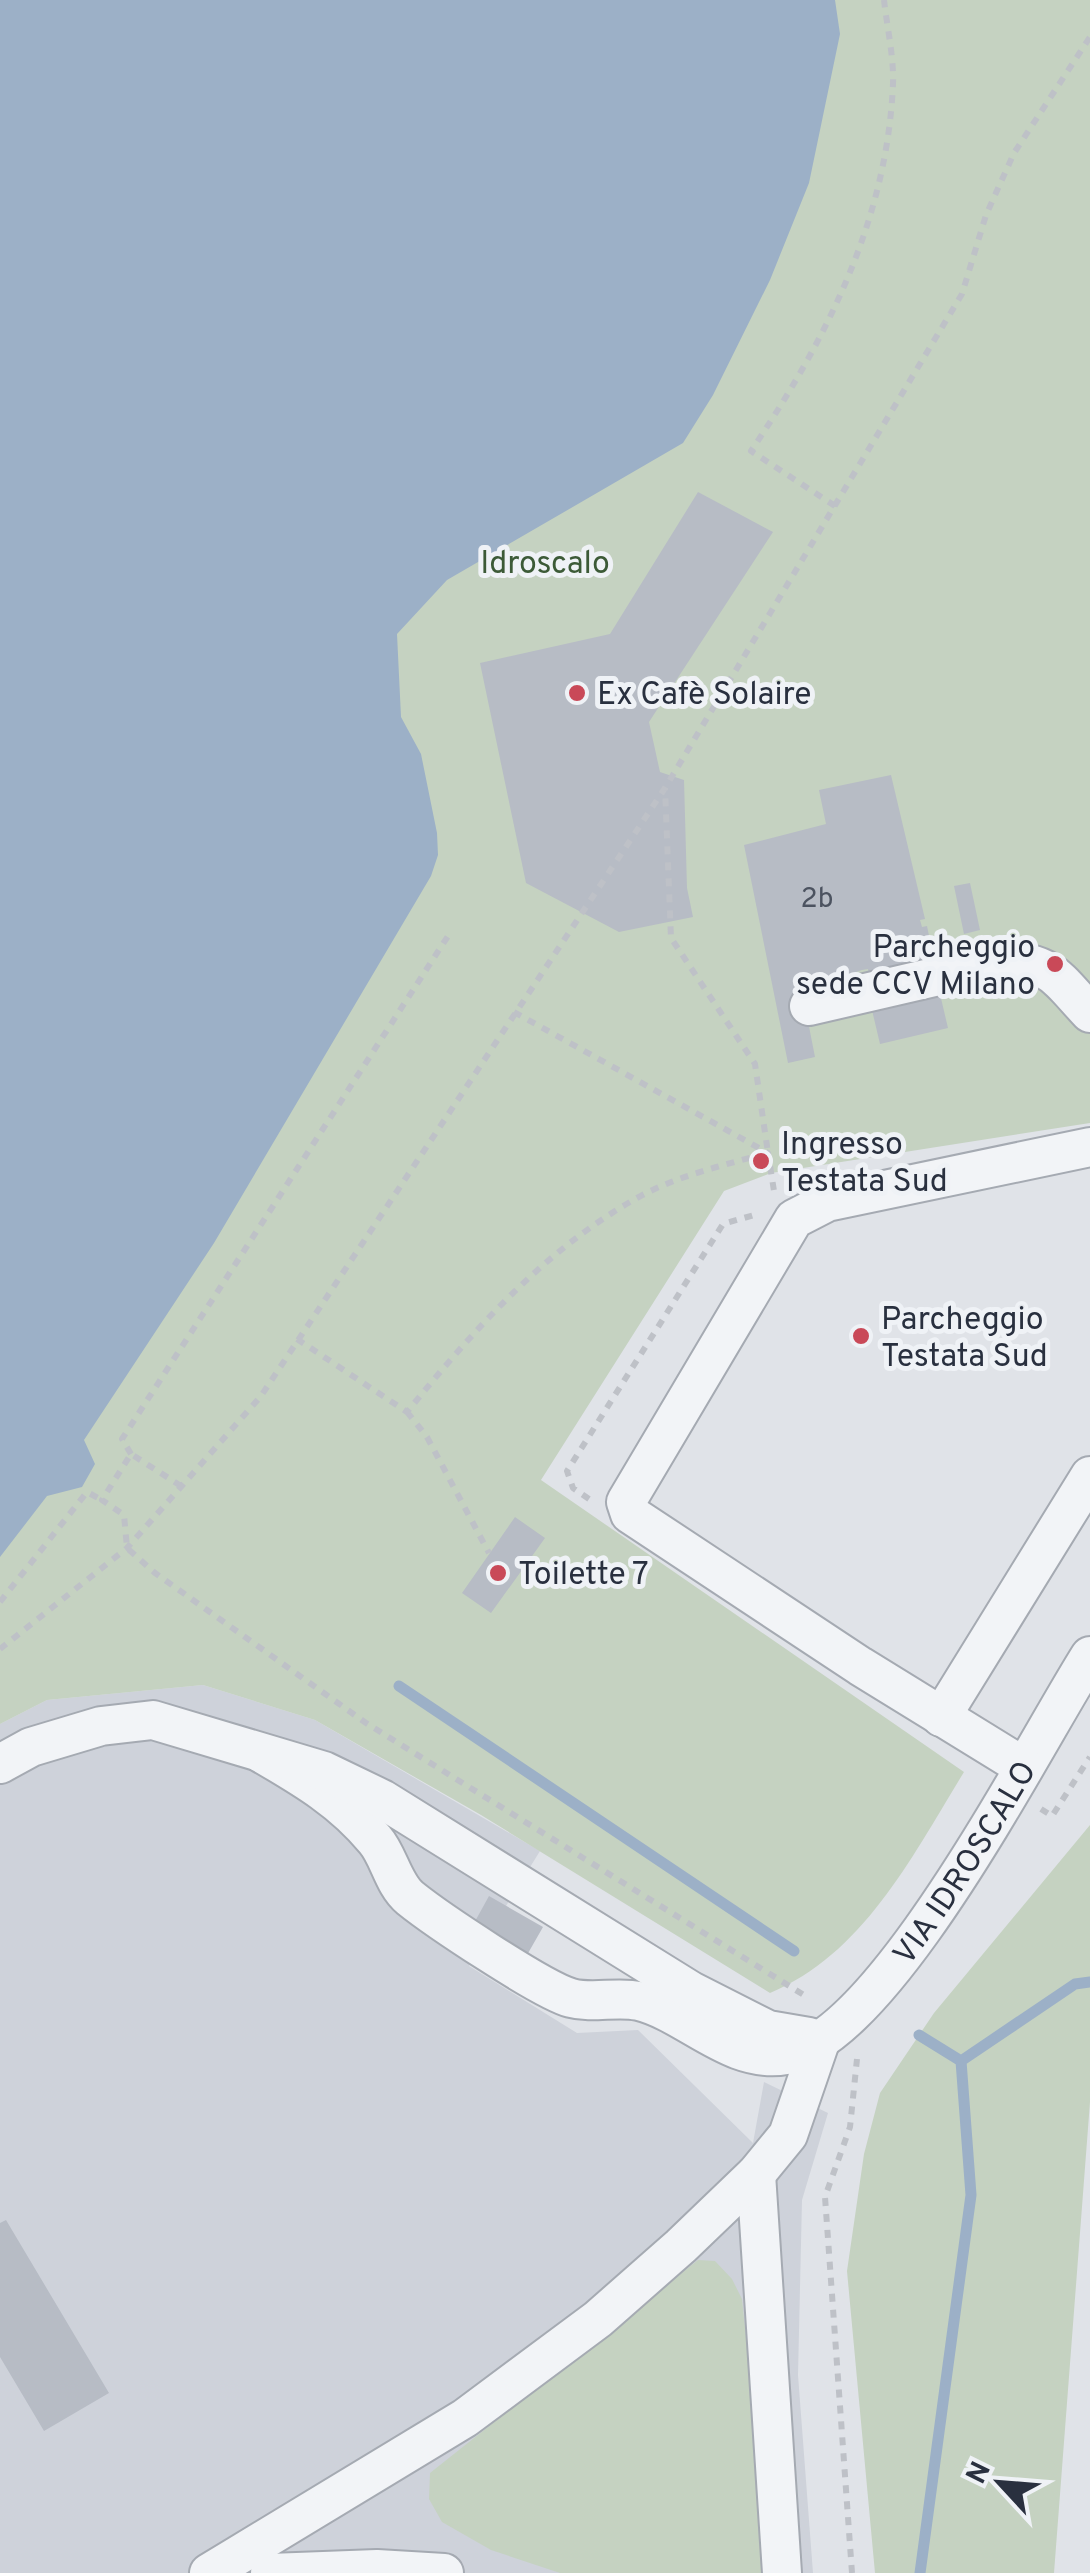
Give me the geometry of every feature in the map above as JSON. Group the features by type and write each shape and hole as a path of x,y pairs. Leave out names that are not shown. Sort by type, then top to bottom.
{"street":[{"path":"808,1006 999,962 1027,961 1050,970 1090,1013"},
{"path":"1024,1767 940,1717 644,1524 627,1510 626,1502 794,1219 827,1202 1090,1147"},
{"path":"940,1717 1090,1476"},
{"name":"VIA IDROSCALO","path":"831,2030 922,1934 1088,1660"},
{"path":"0,1764 31,1747 102,1726 154,1720 324,1772 382,1800 691,1992 768,2030 831,2030"},
{"path":"261,1753 344,1806 378,1843 406,1895 567,1997 599,2002 637,2000 738,2050 786,2055 831,2030"},
{"path":"209,2573 465,2418 598,2318 756,2174 788,2135 831,2030"},
{"path":"756,2174 782,2573"},
{"path":"270,2573 377,2569 444,2573"}],"path":[{"path":"835,506 750,451 798,382 864,246 886,157 894,80 884,0"},
{"path":"0,1649 126,1548 261,1396 664,788 962,294 986,215 1014,152 1090,37"},
{"path":"664,788 670,938 754,1064 771,1173"},
{"path":"181,1486 131,1454 122,1439 450,934"},
{"path":"514,1012 768,1153"},
{"path":"407,1412 472,1333 553,1256 638,1197 768,1153"},
{"path":"605,1510 573,1488 568,1472 723,1224 759,1214"},
{"path":"297,1340 407,1412 428,1438 490,1553"},
{"path":"102,1500 131,1454"},
{"path":"0,1602 87,1492 124,1516 126,1548"},
{"path":"126,1548 366,1723 790,1984"},
{"path":"831,2030 857,2060 850,2127 826,2197 852,2573"}],"shaded area":[{"path":"203,1685 315,1720 540,1851 469,1966 577,2033 638,2030 753,2143 764,2082 828,2113 802,2200 798,2375 813,2573 0,2573 0,1724 47,1700"}],"green space":[{"name":"Idroscalo","path":"0,0 1090,0 1090,1123 771,1173 724,1191 541,1480 964,1772 905,1868 859,1928 803,1976 770,1993 481,1815 315,1720 203,1685 47,1700 0,1724"},
{"path":"1090,1825 1090,2102 1054,2573 875,2573 847,2271 864,2154 880,2093 934,2013"},
{"path":"698,2260 715,2261 732,2279 742,2299 771,2573 560,2573 491,2550 442,2522 429,2499 430,2473"}],"water":[{"name":"Idroscalo","path":"0,0 835,0 840,34 809,183 770,280 713,395 683,443 447,580 397,634 401,717 421,754 437,833 438,855 431,876 214,1243 84,1440 95,1464 82,1487 47,1496 0,1557"}],"building":[{"name":"Ex Cafè Solaire","path":"698,492 773,532 649,722 660,772 684,780 687,888 693,917 619,932 526,883 480,663 610,634"},
{"path":"891,775 925,919 920,920 922,927 927,926 933,955 928,956 930,964 869,977 868,969 862,970 856,972 858,979 802,991 815,1057 788,1063 744,845 826,824 819,790"},
{"path":"970,883 980,930 964,934 954,886"},
{"path":"940,994 948,1028 880,1044 872,1010"},
{"name":"Toilette 7","path":"515,1517 545,1538 491,1613 462,1593"},
{"path":"489,1896 543,1927 527,1955 473,1925"},
{"path":"6,2220 109,2393 44,2431 0,2357 0,2223"}],"waterway":[{"path":"399,1686 794,1951"},
{"path":"961,2061 1075,1984 1090,1982"},
{"path":"919,2035 961,2061"},
{"path":"920,2573 971,2195 961,2061"}],"place":[{"name":"Ex Cafè Solaire","path":"577,693"},
{"name":"Parcheggio sede CCV Milano","path":"1055,964"},
{"name":"Ingresso Testata Sud","path":"761,1161"},
{"name":"Parcheggio Testata Sud","path":"861,1336"},
{"name":"Toilette 7","path":"498,1573"}]}
